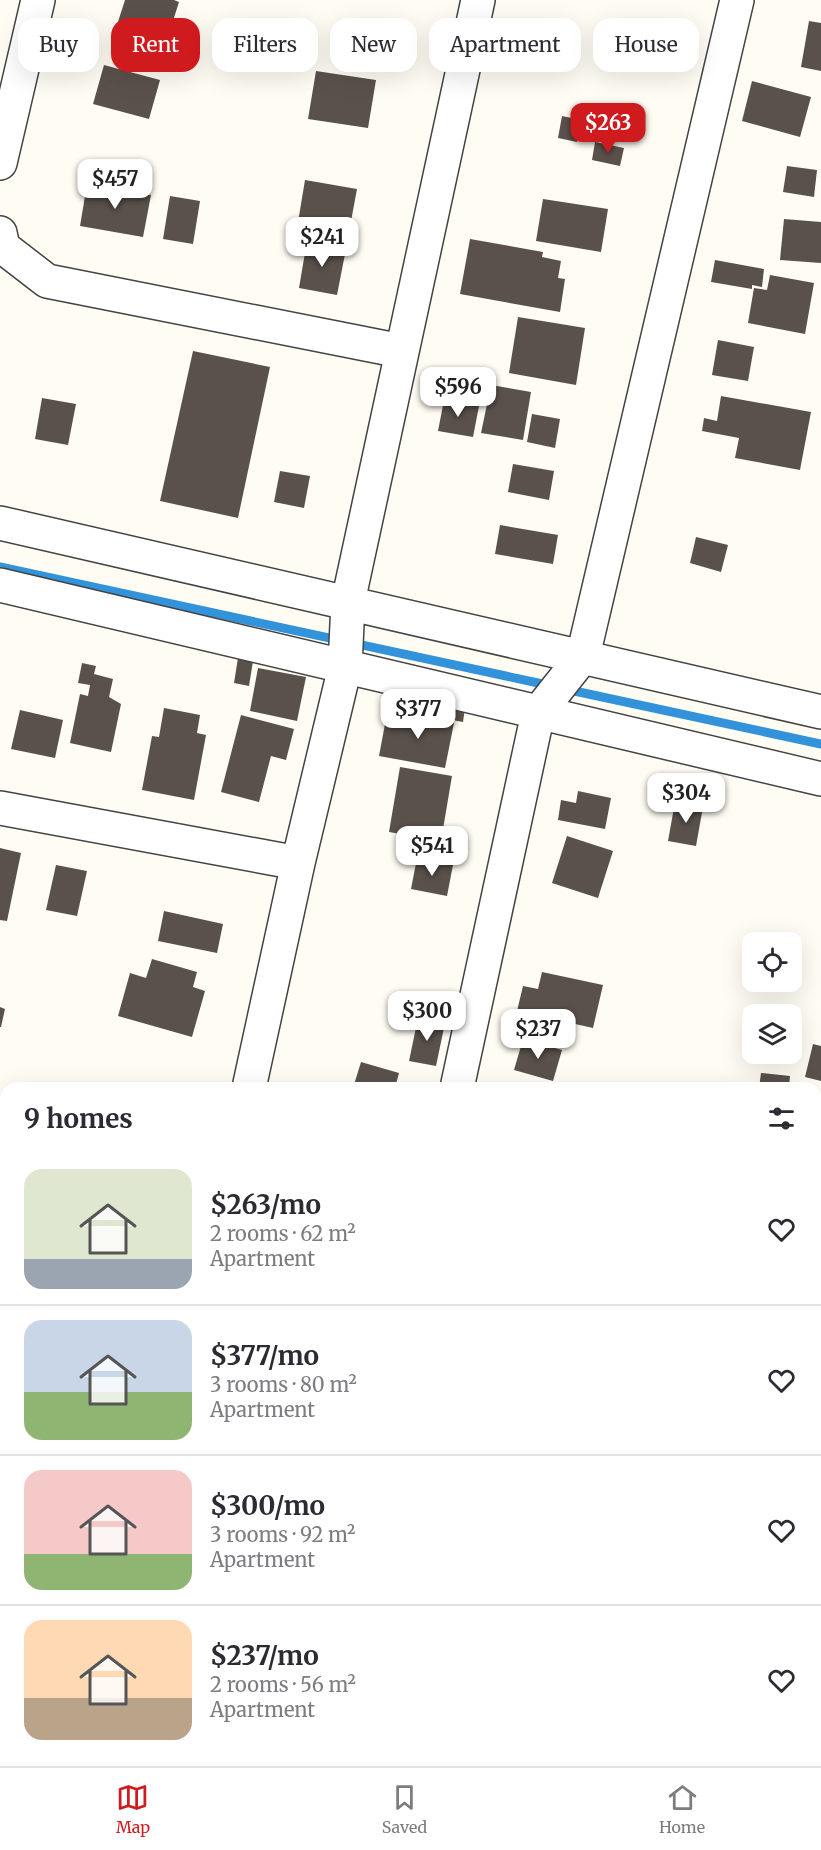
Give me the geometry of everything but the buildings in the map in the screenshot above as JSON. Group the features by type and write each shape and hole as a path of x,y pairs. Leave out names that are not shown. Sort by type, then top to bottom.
{"street":[{"path":"0,163 38,0"},
{"path":"250,1082 298,863 345,667 348,602 478,0"},
{"path":"458,1082 538,713 583,656 737,0"},
{"path":"0,233 3,247 47,281 401,351"},
{"path":"0,523 821,712"},
{"path":"0,585 821,779"},
{"path":"0,808 298,863"}],"waterway":[{"path":"0,567 552,686"},
{"path":"565,689 821,744"}]}
